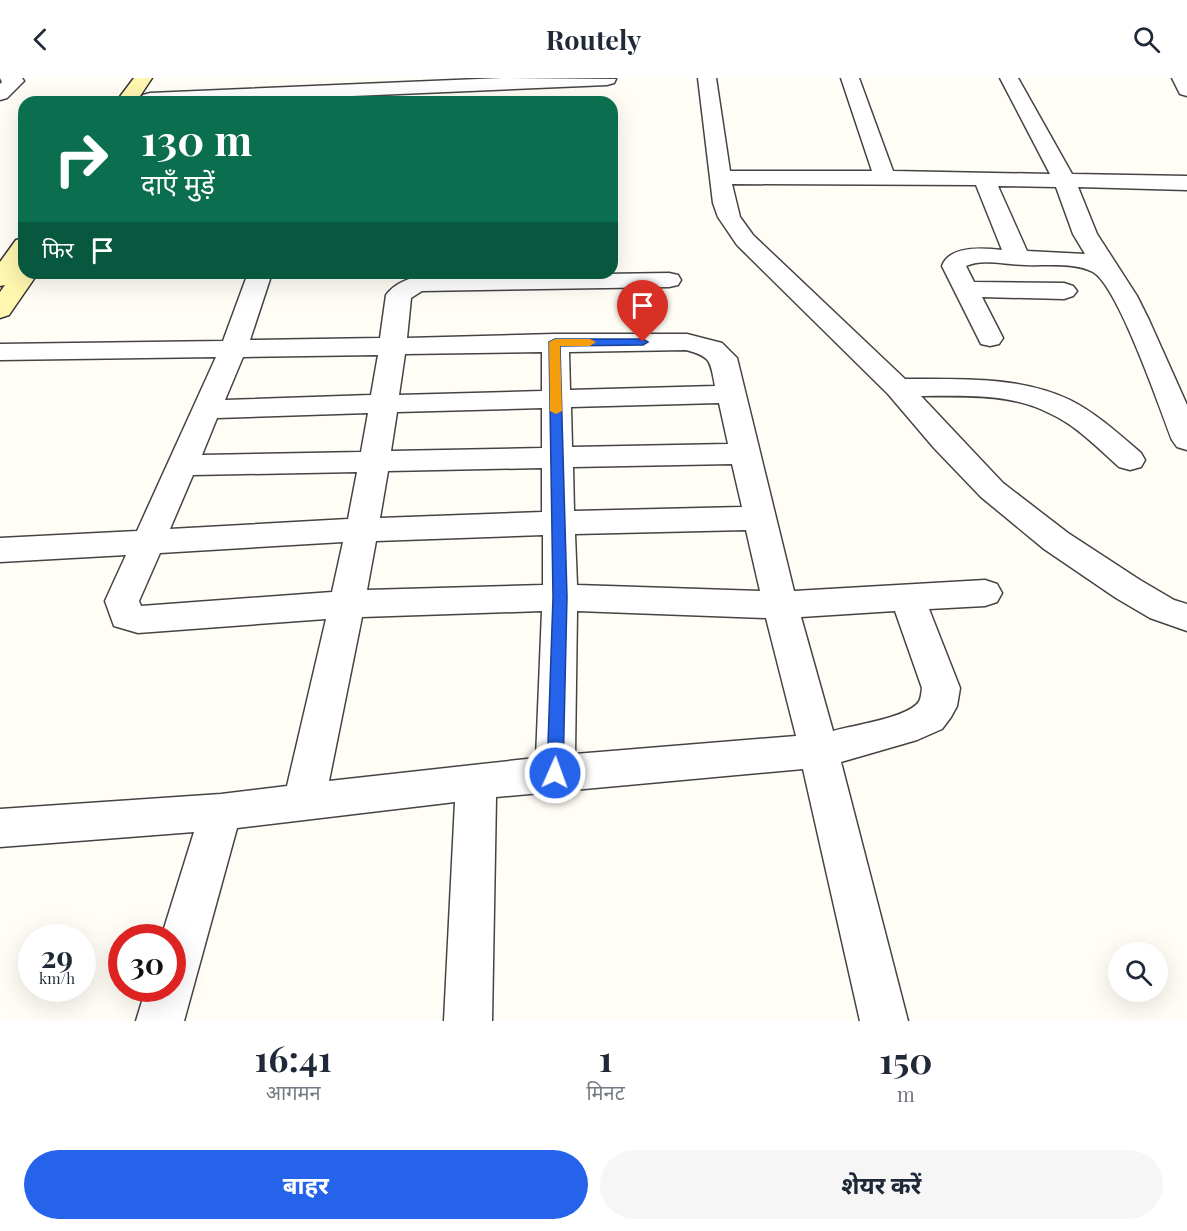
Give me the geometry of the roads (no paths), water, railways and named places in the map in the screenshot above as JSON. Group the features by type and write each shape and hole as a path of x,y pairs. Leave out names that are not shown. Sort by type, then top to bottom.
{"main road":[{"path":"130,96 143,78"},
{"path":"152,96 164,78"},
{"path":"0,279 18,254"},
{"path":"0,310 22,279"}],"street":[{"path":"0,94 15,81 8,78"},
{"path":"707,78 729,218 745,240 898,388 944,441 992,490 1056,541 1128,589 1162,609 1187,618"},
{"path":"850,78 885,177"},
{"path":"1009,78 1064,180 1085,234 1106,269 1118,283 1158,369 1187,440"},
{"path":"1181,78 1187,90"},
{"path":"236,96 607,79"},
{"path":"721,178 885,177 1187,183"},
{"path":"984,179 1018,258"},
{"path":"990,338 954,266 959,259 1018,258 1085,262 1106,269"},
{"path":"258,279 234,347 122,600 126,617 138,620 348,604 560,597 780,605 985,593"},
{"path":"304,802 348,604 393,345 399,295 417,284 669,280"},
{"path":"966,290 1064,291"},
{"path":"0,352 555,342 687,342 712,349 723,358 780,605 819,751 884,1021"},
{"path":"555,342 560,597 555,773"},
{"path":"1158,369 1187,370"},
{"path":"898,388 998,390 1030,396 1058,405 1078,417 1130,460"},
{"path":"207,409 732,394"},
{"path":"183,465 746,454"},
{"path":"0,550 361,530 761,518"},
{"path":"0,828 221,812 555,773 819,751 903,729 928,718 938,706 941,688 906,598"},
{"path":"468,1021 476,782"},
{"path":"186,931 221,812"},
{"path":"160,1021 165,1002"}]}
